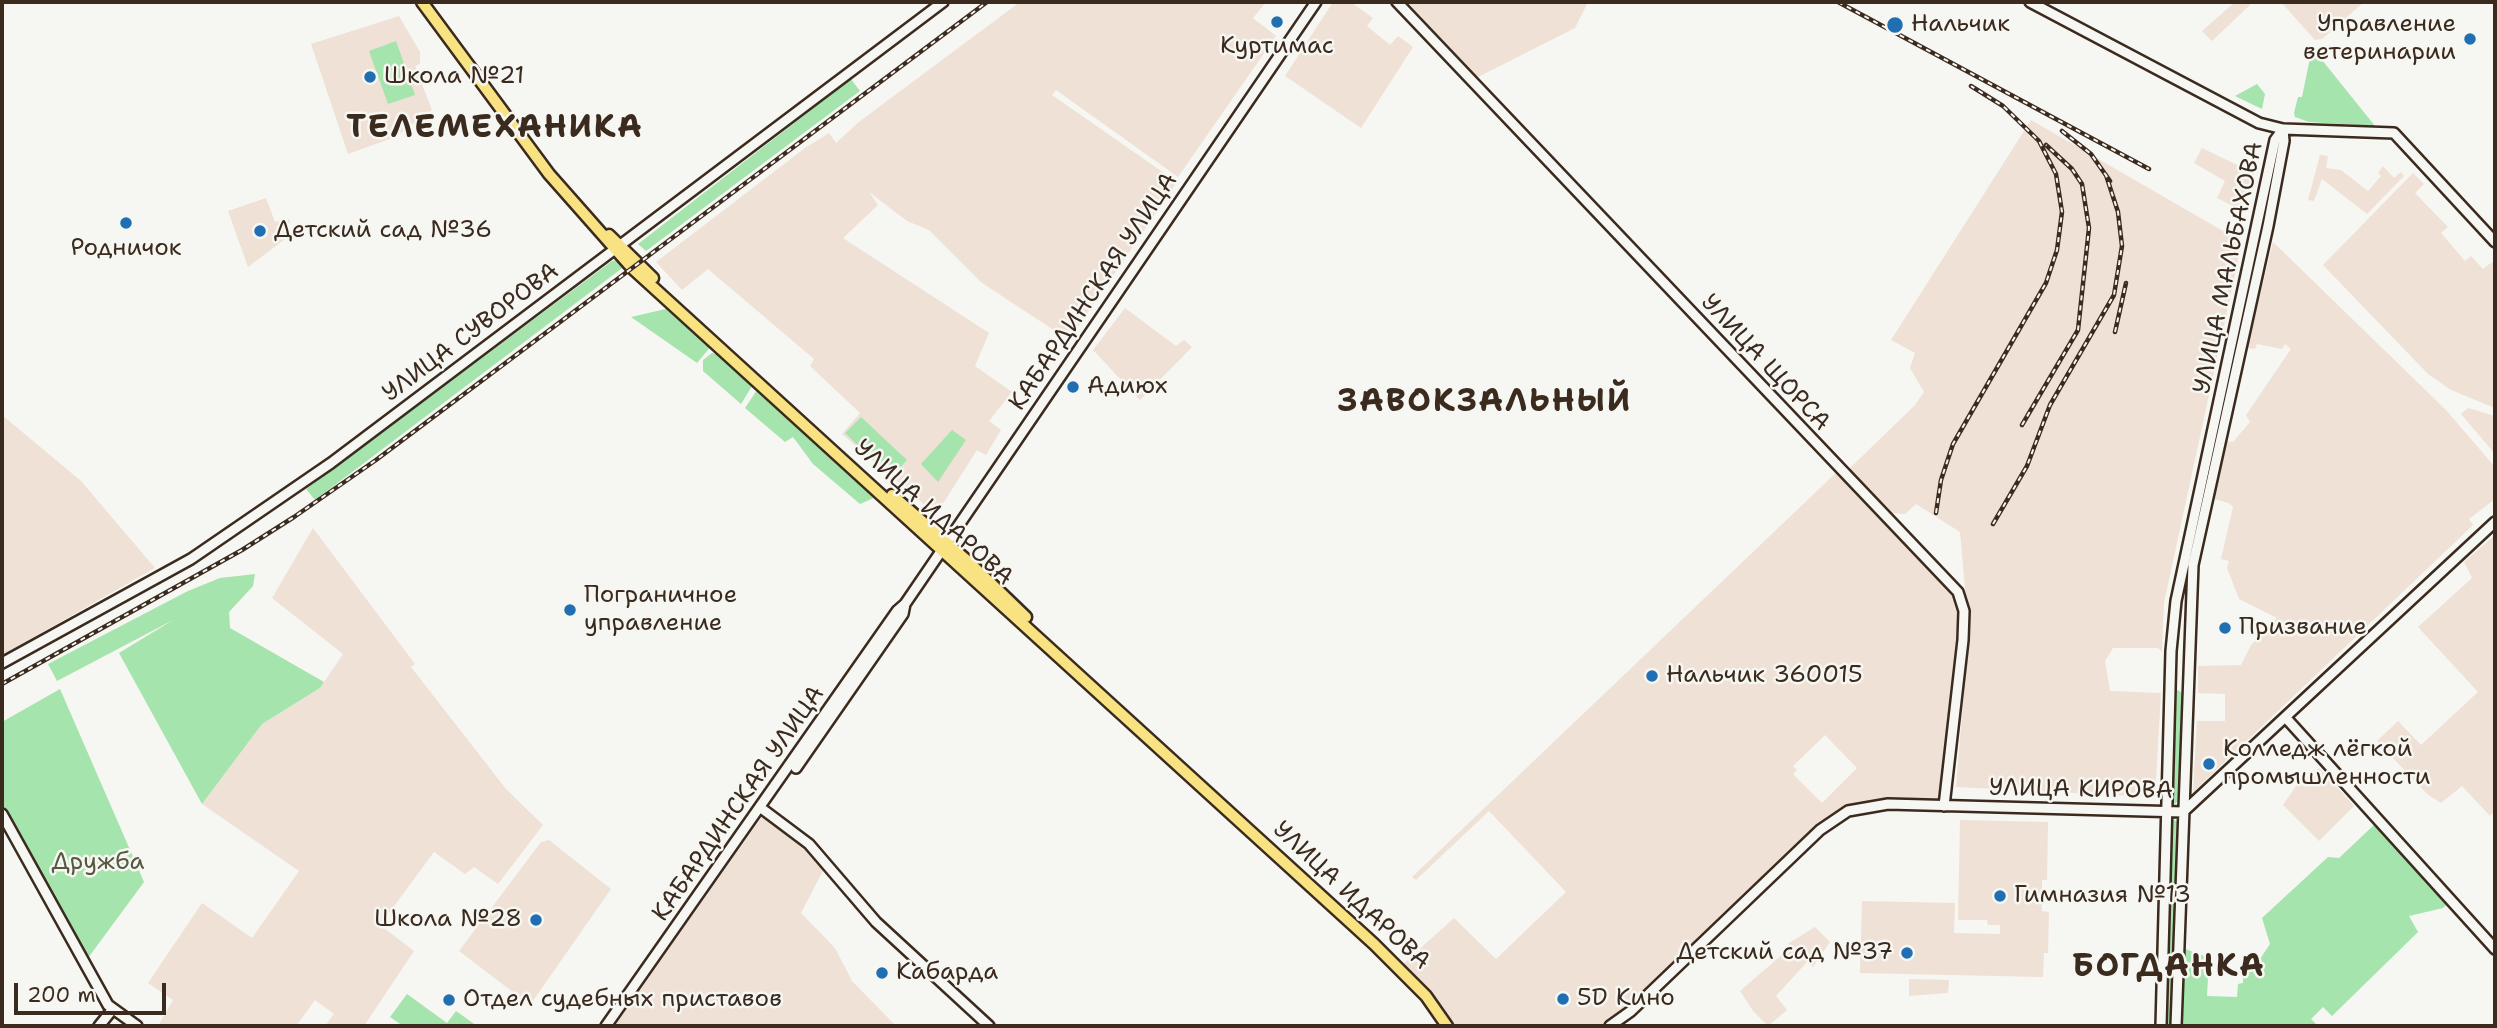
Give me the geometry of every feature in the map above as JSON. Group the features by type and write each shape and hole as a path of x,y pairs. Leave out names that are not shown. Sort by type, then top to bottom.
{"main road":[{"name":"УЛИЦА ИДАРОВА","path":"422,2 549,174 617,248 1374,944 1426,996 1447,1026"},
{"name":"УЛИЦА ИДАРОВА","path":"429,2 548,162 617,248"},
{"name":"УЛИЦА СУВОРОВА","path":"2,663 191,559 331,463 943,2"},
{"name":"КАБАРДИНСКАЯ УЛИЦА","path":"614,1026 903,614 905,604 1316,2"},
{"name":"УЛИЦА ЩОРСА","path":"1397,2 1958,592 1964,611 1963,640 1944,806"},
{"path":"2030,2 2255,120 2283,129 2394,133 2495,242"},
{"name":"УЛИЦА МАЛЬБАХОВА","path":"2161,1026 2176,601 2275,140 2283,129"},
{"name":"УЛИЦА МАЛЬБАХОВА","path":"2176,1026 2193,565 2268,226 2284,141 2283,129"},
{"name":"УЛИЦА КИРОВА","path":"1631,1012 1820,830 1840,815 1874,805 2183,812 2495,522"},
{"name":"УЛИЦА ИДАРОВА","path":"944,547 1362,925 1434,997 1454,1026"},
{"path":"2286,718 2495,949"},
{"name":"КАБАРДИНСКАЯ УЛИЦА","path":"606,1026 764,810"},
{"path":"764,810 809,844 876,922 989,1026"},
{"path":"2,814 112,1010 137,1026"},
{"path":"99,1026 112,1010"},
{"path":"1610,1026 1631,1012"},
{"path":"1624,1026 1631,1012"}],"shaded area":[{"path":"1020,2 1266,2 1253,18 1276,36 1178,177 1056,90 1052,95 1177,182 1069,340 982,283 929,230 907,221 869,192 878,205 843,238 989,333 975,366 1012,392 989,421 1001,430 986,455 977,450 944,502 937,507 927,507 842,434 860,413 810,366 814,359 708,269 682,290 656,262 805,148 829,133 836,143 860,121"},
{"path":"1333,2 1351,2 1373,18 1367,26 1390,45 1398,36 1413,47 1361,128 1285,76"},
{"path":"1407,2 1588,2 1575,28 1476,78"},
{"path":"2235,2 2253,2 2212,41 2202,31"},
{"path":"2281,2 2364,2 2322,39 2315,40"},
{"name":"Школа №21","path":"399,16 420,52 420,64 415,66 432,110 395,137 348,154 311,44"},
{"path":"2031,120 2242,242 2164,603 2162,652 2158,648 2113,648 2105,661 2110,691 2161,693 2155,797 1956,787 1969,632 1960,532 1916,504 1905,514 1889,513 1848,470 1915,405 1924,392 1910,368 1915,353 1891,340"},
{"path":"2202,148 2239,166 2242,163 2256,169 2246,197 2249,202 2245,212 2217,198 2225,181 2194,163"},
{"path":"2320,155 2328,156 2326,168 2341,170 2368,191 2381,176 2378,173 2383,166 2394,178 2401,172 2404,176 2367,214 2322,179 2314,201 2308,200"},
{"path":"2413,173 2424,184 2415,193 2448,227 2441,233 2465,261 2471,256 2483,269 2492,262 2495,266 2495,408 2451,390 2428,374 2323,265"},
{"name":"Детский сад №36","path":"266,198 275,222 289,219 290,223 285,226 289,236 248,267 228,211"},
{"path":"2273,242 2446,410 2495,467 2495,499 2469,519 2473,525 2193,792 2197,721 2225,721 2225,694 2198,693 2198,666 2241,665 2251,645 2277,618 2239,599 2227,568 2229,561 2221,559 2233,507 2229,503 2214,499 2226,441 2233,442 2250,422 2246,415 2291,349 2285,344 2282,349 2257,344 2255,349 2247,348"},
{"path":"1125,308 1176,346 1184,340 1192,347 1140,400 1093,350"},
{"path":"2468,408 2495,416 2495,454 2461,414"},
{"path":"2,415 81,481 155,568 2,655"},
{"path":"1839,470 1899,530 1964,605 1944,806 1888,804 1840,815 1610,1026 1454,1026 1434,997 1403,964 1454,918 1496,959 1566,892 1489,811 1416,880 1412,877","holes":["1825,735 1857,768 1822,803 1793,774 1797,770 1793,766"]},
{"path":"313,528 415,664 411,667 506,789 543,825 498,884 474,867 465,874 434,852 380,925 414,951 364,1026 325,1026 334,1014 315,1000 296,1026 158,1026 173,1000 148,983 202,903 252,938 299,871 202,804 262,724 320,688 343,654 272,598"},
{"path":"2495,535 2495,810 2490,816 2462,786 2441,803 2427,794 2377,741 2398,721 2421,745 2478,692 2418,627 2472,578 2464,562"},
{"path":"2319,768 2354,806 2319,841 2283,805 2296,786"},
{"path":"766,811 826,865 801,913 835,948 852,981 896,1026 614,1026"},
{"name":"Гимназия №13","path":"1960,820 2048,822 2047,880 2042,880 2042,911 2049,912 2048,953 2044,953 2043,977 1860,973 1862,901 1955,903 1954,933 2000,934 2000,925 1988,925 1987,920 1958,920"},
{"name":"Школа №28","path":"549,840 611,889 530,1005 459,951 541,842"},
{"path":"1815,927 1830,942 1813,967 1807,962 1776,996 1787,1010 1768,1026 1753,1011 1740,991 1784,953 1789,943"},
{"path":"1909,979 1949,980 1948,993 1909,996"}],"green space":[{"path":"396,41 415,95 388,104 369,51"},
{"path":"2310,58 2322,60 2375,126 2309,122 2295,117"},
{"path":"851,79 860,91 646,251 638,244"},
{"path":"2257,84 2265,94 2262,109 2235,96"},
{"path":"620,260 625,266 315,500 306,489 612,261"},
{"path":"670,308 712,345 697,363 631,317"},
{"path":"712,353 721,355 752,386 741,404 703,371 703,360"},
{"path":"757,390 876,497 860,504 813,464 793,437 785,442 745,408"},
{"path":"861,417 907,460 891,477 845,433"},
{"path":"952,430 966,440 938,482 921,464"},
{"path":"255,574 253,586 229,612 230,628 324,682 320,688 262,724 202,804 119,653 173,620 57,681 48,664 188,591 220,578"},
{"name":"Дружба","path":"60,689 144,882 88,958 2,803 2,722"},
{"path":"2178,690 2182,693 2179,800 2175,804 2171,802 2174,693"},
{"path":"2171,819 2179,822 2173,1026 2165,1026"},
{"path":"2375,824 2448,903 2443,908 2409,916 2418,932 2332,1016 2323,1007 2311,1019 2318,1026 2182,1026 2183,948 2209,958 2207,996 2237,997 2238,984 2243,983 2243,967 2258,962 2270,944 2262,918 2328,857 2339,858"},
{"path":"407,994 447,1023 456,1011 477,1026 403,1026 390,1017"}],"railway":[{"path":"2,684 242,550 294,517 376,460 987,2"},
{"path":"1838,2 2149,169"},
{"path":"1936,513 1941,480 1953,444 2046,283 2057,250 2062,212 2056,174 2039,141 2003,106 1971,86"},
{"path":"2062,131 2091,154 2110,181"},
{"path":"2022,425 2078,330 2089,228 2082,184 2072,169 2046,145"},
{"path":"1993,524 2027,466 2050,405 2114,295 2122,246 2118,212 2106,175"},
{"path":"2115,332 2126,283"}],"place":[{"name":"Куртимас","path":"1277,22"},
{"name":"Нальчик","path":"1895,25"},
{"name":"Управление ветеринарии","path":"2470,39"},
{"name":"Школа №21","path":"370,77"},
{"name":"Родничок","path":"126,223"},
{"name":"Детский сад №36","path":"260,231"},
{"name":"Адиюх","path":"1073,387"},
{"name":"Пограничное управление","path":"570,610"},
{"name":"Призвание","path":"2225,628"},
{"name":"Нальчик 360015","path":"1652,676"},
{"name":"Колледж лёгкой промышленности","path":"2209,764"},
{"name":"Гимназия №13","path":"2000,896"},
{"name":"Школа №28","path":"536,920"},
{"name":"Детский сад №37","path":"1907,953"},
{"name":"Кабарда","path":"882,973"},
{"name":"5D Кино","path":"1563,999"},
{"name":"Отдел судебных приставов","path":"449,1000"}],"district":[{"name":"ТЕЛЕМЕХАНИКА","path":"495,129"},
{"name":"ЗАВОКЗАЛЬНЫЙ","path":"1485,403"},
{"name":"БОГДАНКА","path":"2169,968"}]}
